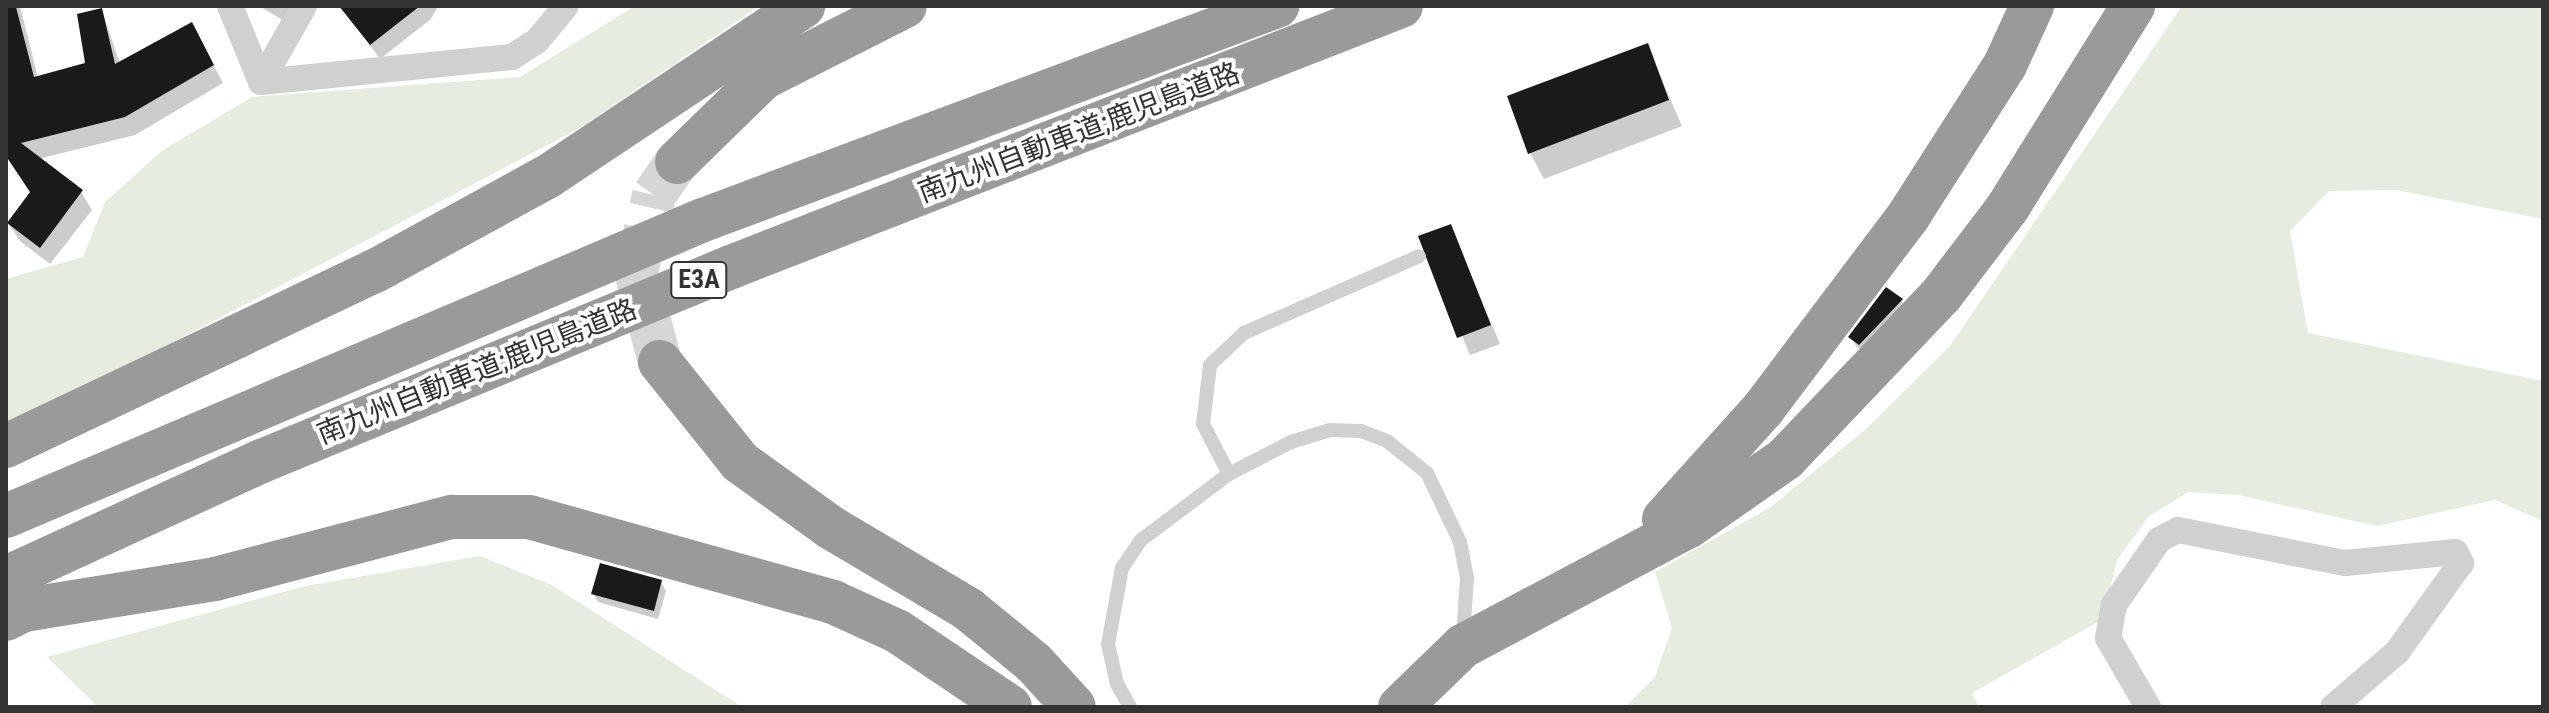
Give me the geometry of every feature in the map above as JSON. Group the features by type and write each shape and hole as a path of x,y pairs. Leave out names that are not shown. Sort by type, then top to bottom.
{"highway":[{"path":"6,446 375,271 547,177 803,6"},
{"path":"677,162 763,78 905,6"},
{"name":"南九州自動車道;鹿児島道路","path":"6,516 703,220 1277,6"},
{"name":"南九州自動車道;鹿児島道路","path":"6,578 262,461 731,267 1401,6"},
{"path":"1517,620 1640,539 1681,504 1721,460 1909,215 2005,65 2032,6"},
{"path":"1400,707 1463,646 1689,526 1785,459 1942,294 2008,207 2133,6"},
{"path":"660,362 740,462 830,527 968,609 1034,663 1074,707"},
{"path":"6,619 24,610 215,579 452,517 529,517 833,602 897,631 1010,707"}],"street":[{"path":"230,6 261,82"},
{"path":"261,82 304,6"},
{"path":"261,82 512,57 537,41 566,6"},
{"path":"2148,707 2108,638 2114,605 2159,540 2178,530 2345,563 2455,552 2461,563 2397,652 2333,707"}],"lane":[{"path":"1229,474 1203,424 1210,365 1244,333 1419,256"},
{"path":"1130,707 1117,684 1108,644 1122,568 1141,540 1229,474 1291,442 1330,430 1361,431 1408,453 1446,502 1460,542 1467,578 1463,646"}],"shaded area":[{"path":"635,6 759,6 578,129 6,430 6,279 83,257 105,202 163,150 252,97 520,77"},
{"path":"2182,6 2543,6 2543,219 2396,190 2329,191 2290,231 2308,333 2543,381 2543,521 2495,500 2377,526 2238,495 2188,492 2148,517 2117,560 2103,619 1972,693 1979,707 1625,707 1655,677 1672,628 1655,572 1771,507 1866,429 1950,346"},
{"path":"480,556 552,585 742,707 98,707 47,657 305,586"}],"building":[{"path":"339,6 420,6 370,45"},
{"path":"16,7 34,77 85,63 77,14 102,8 115,64 192,22 214,65 125,117 21,143 83,190 40,248 7,223 30,192 6,156 6,8"},
{"path":"1648,43 1669,100 1528,154 1507,96"},
{"path":"1451,224 1491,325 1457,338 1418,236"},
{"path":"1886,287 1903,299 1859,345 1848,337"},
{"path":"600,563 662,580 654,611 591,594"}],"tunnel":[{"path":"660,362 636,272 654,195 677,162"}]}
